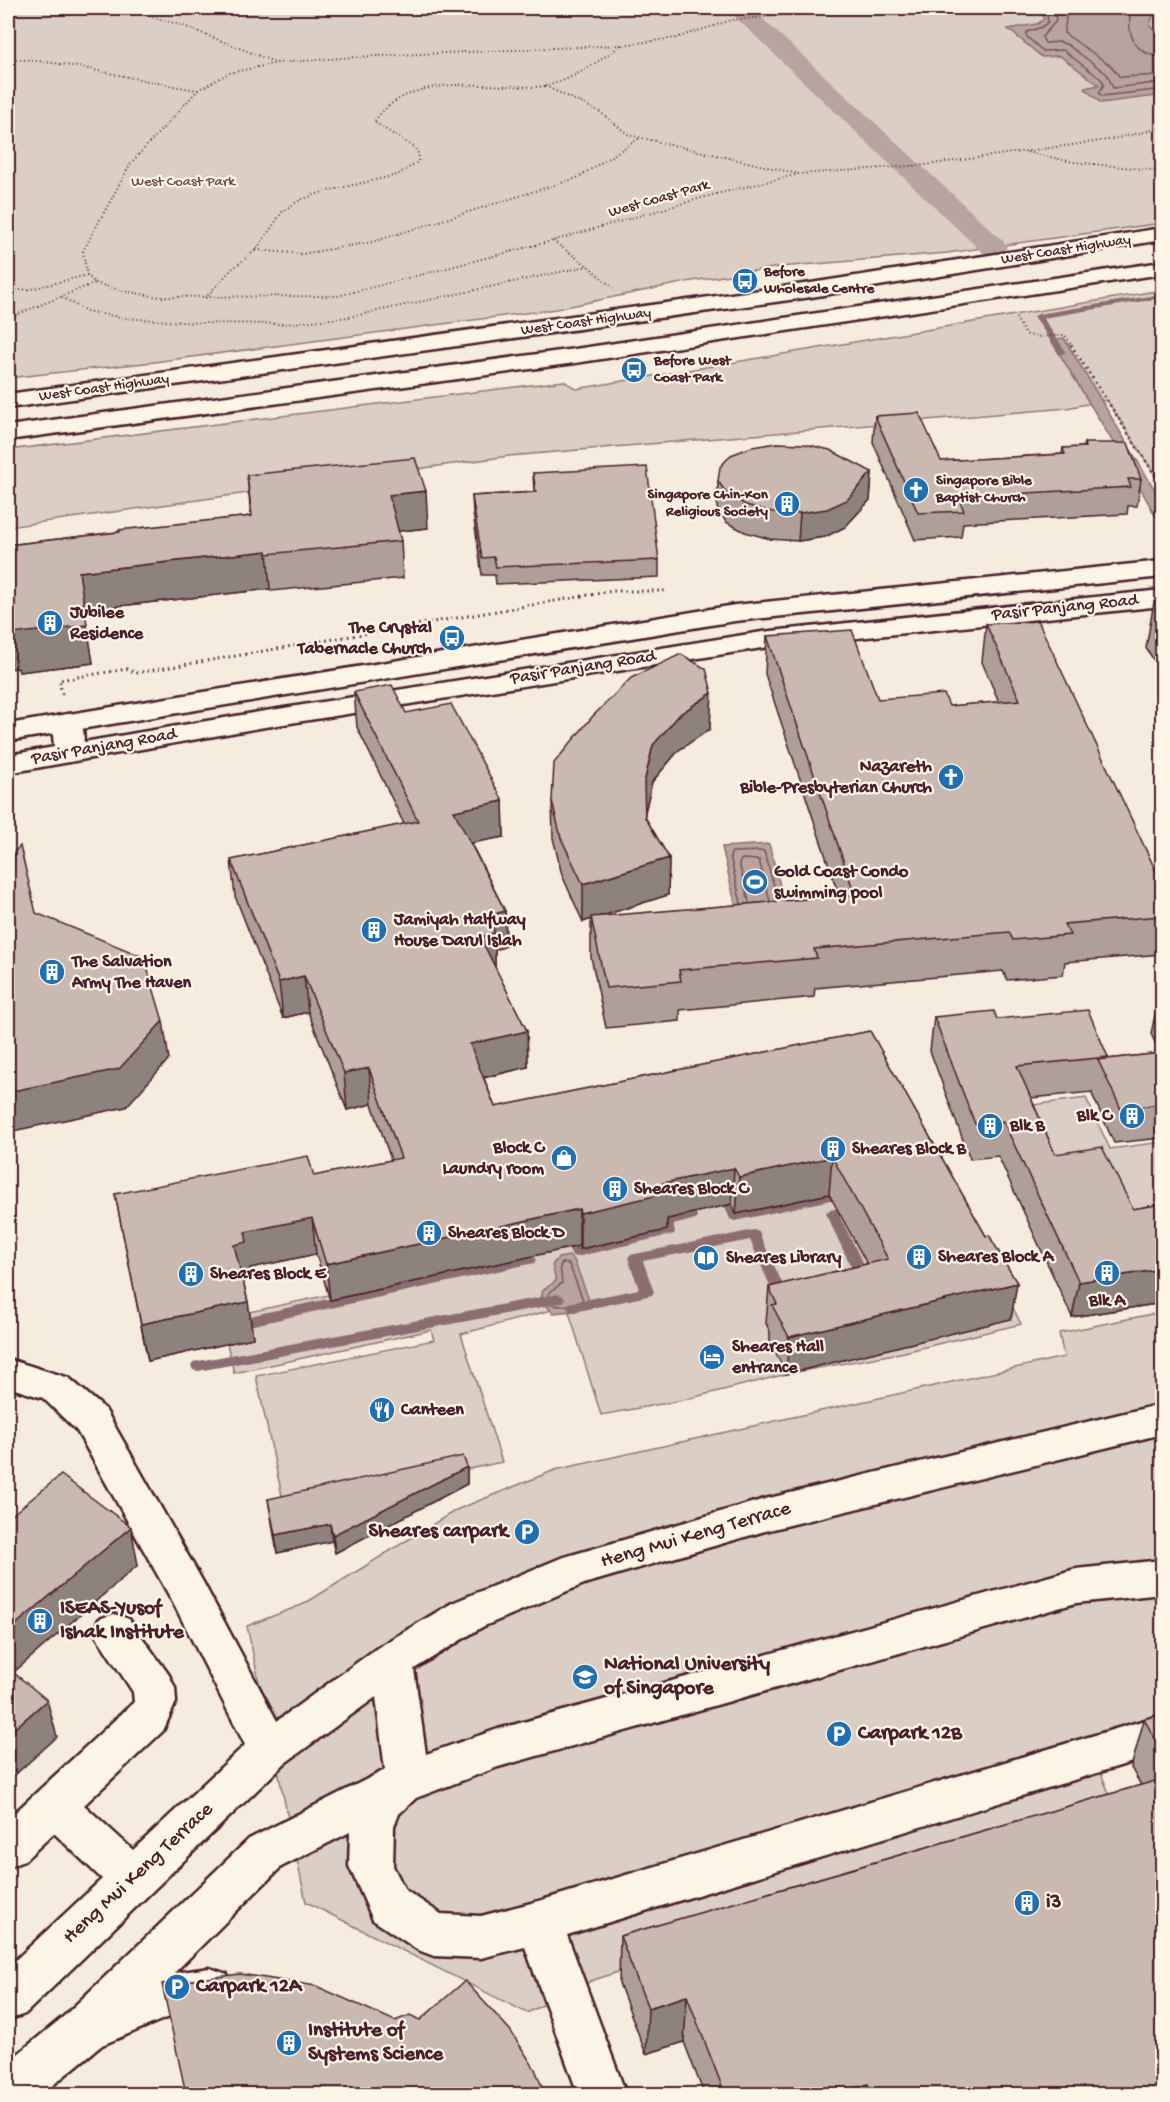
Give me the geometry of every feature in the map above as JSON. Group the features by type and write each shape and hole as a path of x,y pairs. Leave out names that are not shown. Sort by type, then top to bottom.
{"main road":[{"name":"West Coast Highway","path":"8,401 821,289 1162,234"},
{"name":"West Coast Highway","path":"8,433 587,354 1162,268"},
{"name":"Pasir Panjang Road","path":"8,733 735,613 1162,569"},
{"name":"Pasir Panjang Road","path":"8,764 282,716 762,640 1162,598"},
{"path":"68,722 69,753"},
{"path":"8,1374 56,1388 91,1420 189,1594 270,1750"},
{"name":"Heng Mui Keng Terrace","path":"8,1998 270,1750 392,1661 467,1615 574,1570 765,1515 1162,1419"},
{"path":"78,2035 265,1854 408,1780 498,1748 1076,1586 1162,1577"},
{"path":"8,1847 148,1718 155,1702 154,1688 114,1631"},
{"path":"392,1661 408,1780"},
{"path":"408,1780 382,1801 372,1826 371,1866 389,1905 434,1935 480,1937 538,1922 1162,1734"},
{"path":"53,1804 133,1879"},
{"path":"538,1922 602,2094"},
{"path":"8,2092 85,2029 165,1996 247,1985"}],"path":[{"path":"122,8 184,26 277,63"},
{"path":"8,291 31,289 87,275 83,251 131,163 198,90 229,73 277,63 355,57 622,45 676,38 732,20 765,15 857,8"},
{"path":"205,298 232,268 256,250 283,211 300,200 323,192 397,175 418,162 419,155 415,148 374,122 378,112 388,103 404,95 435,88 468,85 544,86 586,69 622,45"},
{"path":"8,59 42,59 85,67 137,81 198,90"},
{"path":"544,86 600,112 628,135 799,174"},
{"name":"West Coast Park","path":"87,275 95,283 123,291 159,297 338,296 552,241 712,195 799,174 925,165 1108,140 1162,128"},
{"path":"256,250 302,254 372,242 578,178 640,138"},
{"path":"1023,151 1082,163 1162,171"},
{"path":"552,241 588,266 613,288"},
{"path":"62,297 86,311 124,318 198,323 285,324 349,317 588,266"},
{"path":"8,318 95,283"},
{"path":"1036,337 1065,335 1162,486"}],"green space":[{"name":"West Coast Park","path":"8,8 1162,8 1162,223 947,253 779,267 686,282 556,309 154,362 8,378"},
{"path":"1162,290 1162,486 1107,400 1067,408 509,456 8,527 8,450 564,381 576,389"},
{"path":"1086,1098 1110,1149 1162,1142 1162,1222 1055,1177 1024,1106"},
{"path":"388,1167 950,1181 1021,1324 900,1353 791,1373 683,1400 601,1415 567,1306 461,1334 502,1462 285,1509 256,1376 434,1340 431,1330 234,1373 221,1318 417,1276"},
{"path":"1162,1312 1162,1745 1097,1763 1114,1806 591,1981 527,2013 306,1902 247,1626 304,1604 456,1510 555,1470 1064,1357 1059,1333"}],"water":[{"path":"1040,8 1155,8 1150,26 1162,37 1162,101 1156,96 1101,103 1084,88 1099,85 1060,56 1042,57 1008,29 1037,24 1044,19"},
{"path":"920,168 945,194 926,196 900,170"},
{"path":"1064,338 1162,502 1162,528 1133,475 1051,340"},
{"name":"Gold Coast Condo swimming pool","path":"769,844 788,916 739,920 722,847"},
{"path":"569,1256 574,1260 591,1305 575,1311 553,1313 541,1299 543,1290 556,1281 552,1265 558,1258"}],"building":[{"path":"919,413 941,461 1065,454 1063,448 1085,447 1084,443 1128,443 1141,479 1128,479 1131,487 958,497 964,511 918,513 875,416"},
{"path":"777,443 805,444 830,450 872,472 847,500 827,509 800,513 772,512 746,505 727,494 718,481 720,467 731,455 752,447"},
{"path":"415,458 426,491 389,495 401,541 267,554 267,551 79,572 87,625 12,634 12,630 8,630 8,545 252,516 247,475"},
{"path":"647,467 659,560 496,567 494,557 482,558 472,496 536,492 533,473"},
{"path":"1162,601 1162,614 1154,602"},
{"path":"1038,621 1162,884 1162,916 1064,924 1070,935 1013,940 1009,932 814,949 817,958 679,970 681,981 606,988 591,917 855,895 767,636 852,630 878,699 944,694 949,706 1020,700 986,624"},
{"path":"681,654 706,669 712,693 680,714 653,745 644,783 645,817 669,858 583,884 561,838 552,801 554,763 592,717 631,678"},
{"path":"392,685 406,713 451,704 503,801 454,811 505,911 491,915 494,933 480,937 527,1031 470,1044 495,1107 870,1031 986,1236 989,1235 1017,1283 789,1337 772,1305 777,1304 769,1287 888,1259 832,1157 739,1177 734,1168 663,1183 668,1193 580,1213 579,1209 326,1264 312,1218 245,1232 247,1242 234,1245 248,1302 141,1324 115,1194 308,1156 314,1176 401,1158 369,1068 344,1073 304,976 279,982 231,860 418,821 354,692"},
{"name":"The Salvation Army The Haven","path":"20,846 36,913 144,957 163,1021 119,1069 8,1092 8,858"},
{"path":"1088,1010 1108,1057 1017,1066 1055,1154 1102,1147 1133,1209 1162,1204 1162,1269 1079,1282 1003,1121 975,1124 934,1017 994,1011 997,1019"},
{"path":"1162,1053 1162,1104 1121,1109 1098,1060"},
{"path":"463,1456 467,1467 333,1535 330,1524 275,1535 268,1499"},
{"path":"61,1475 131,1527 8,1631 8,1518"},
{"path":"8,1668 47,1700 8,1734"},
{"path":"1162,1714 1162,1751 1144,1719"},
{"name":"i3","path":"1162,1779 1162,2094 872,2094 868,2084 836,2094 725,2094 687,1996 648,2008 620,1936"},
{"name":"Institute of Systems Science","path":"240,1974 316,1986 395,2021 410,2015 420,2020 465,1981 510,2030 535,2069 545,2094 186,2094 162,1984"},
{"path":"574,2089 576,2094 560,2094"}],"waterway":[{"path":"738,8 993,247"},
{"path":"1062,352 1038,316 1162,296"},
{"path":"724,1191 735,1216 844,1192"},
{"path":"569,1233 576,1252 669,1231 665,1222 691,1216 684,1200"},
{"path":"853,1209 832,1214 865,1281"},
{"path":"574,1307 647,1292 635,1258 754,1235 783,1300"},
{"path":"236,1324 529,1260 523,1243"},
{"path":"198,1366 558,1299"}],"place":[{"name":"Before Wholesale Centre","path":"745,281"},
{"name":"Before West Coast Park","path":"634,370"},
{"name":"Singapore Bible Baptist Church","path":"916,490"},
{"name":"Singapore Chin-Kon Religious Society","path":"787,504"},
{"name":"Jubilee Residence","path":"50,623"},
{"name":"The Crystal Tabernacle Church","path":"452,638"},
{"name":"Nazareth Bible-Presbyterian Church","path":"951,777"},
{"name":"Gold Coast Condo swimming pool","path":"755,882"},
{"name":"Jamiyah Halfway House Darul Islah","path":"374,930"},
{"name":"The Salvation Army The Haven","path":"52,972"},
{"name":"Blk C","path":"1132,1116"},
{"name":"Blk B","path":"990,1126"},
{"name":"Sheares Block B","path":"833,1149"},
{"name":"Block C Laundry room","path":"564,1158"},
{"name":"Sheares Block C","path":"615,1189"},
{"name":"Sheares Block D","path":"429,1233"},
{"name":"Sheares Block A","path":"919,1257"},
{"name":"Sheares Library","path":"706,1258"},
{"name":"Blk A","path":"1107,1273"},
{"name":"Sheares Block E","path":"191,1274"},
{"name":"Sheares Hall entrance","path":"712,1357"},
{"name":"Canteen","path":"382,1410"},
{"name":"Sheares carpark","path":"527,1532"},
{"name":"ISEAS-Yusof Ishak Institute","path":"40,1621"},
{"name":"National University of Singapore","path":"585,1677"},
{"name":"Carpark 12B","path":"839,1734"},
{"name":"i3","path":"1027,1903"},
{"name":"Carpark 12A","path":"177,1987"},
{"name":"Institute of Systems Science","path":"289,2043"}]}
